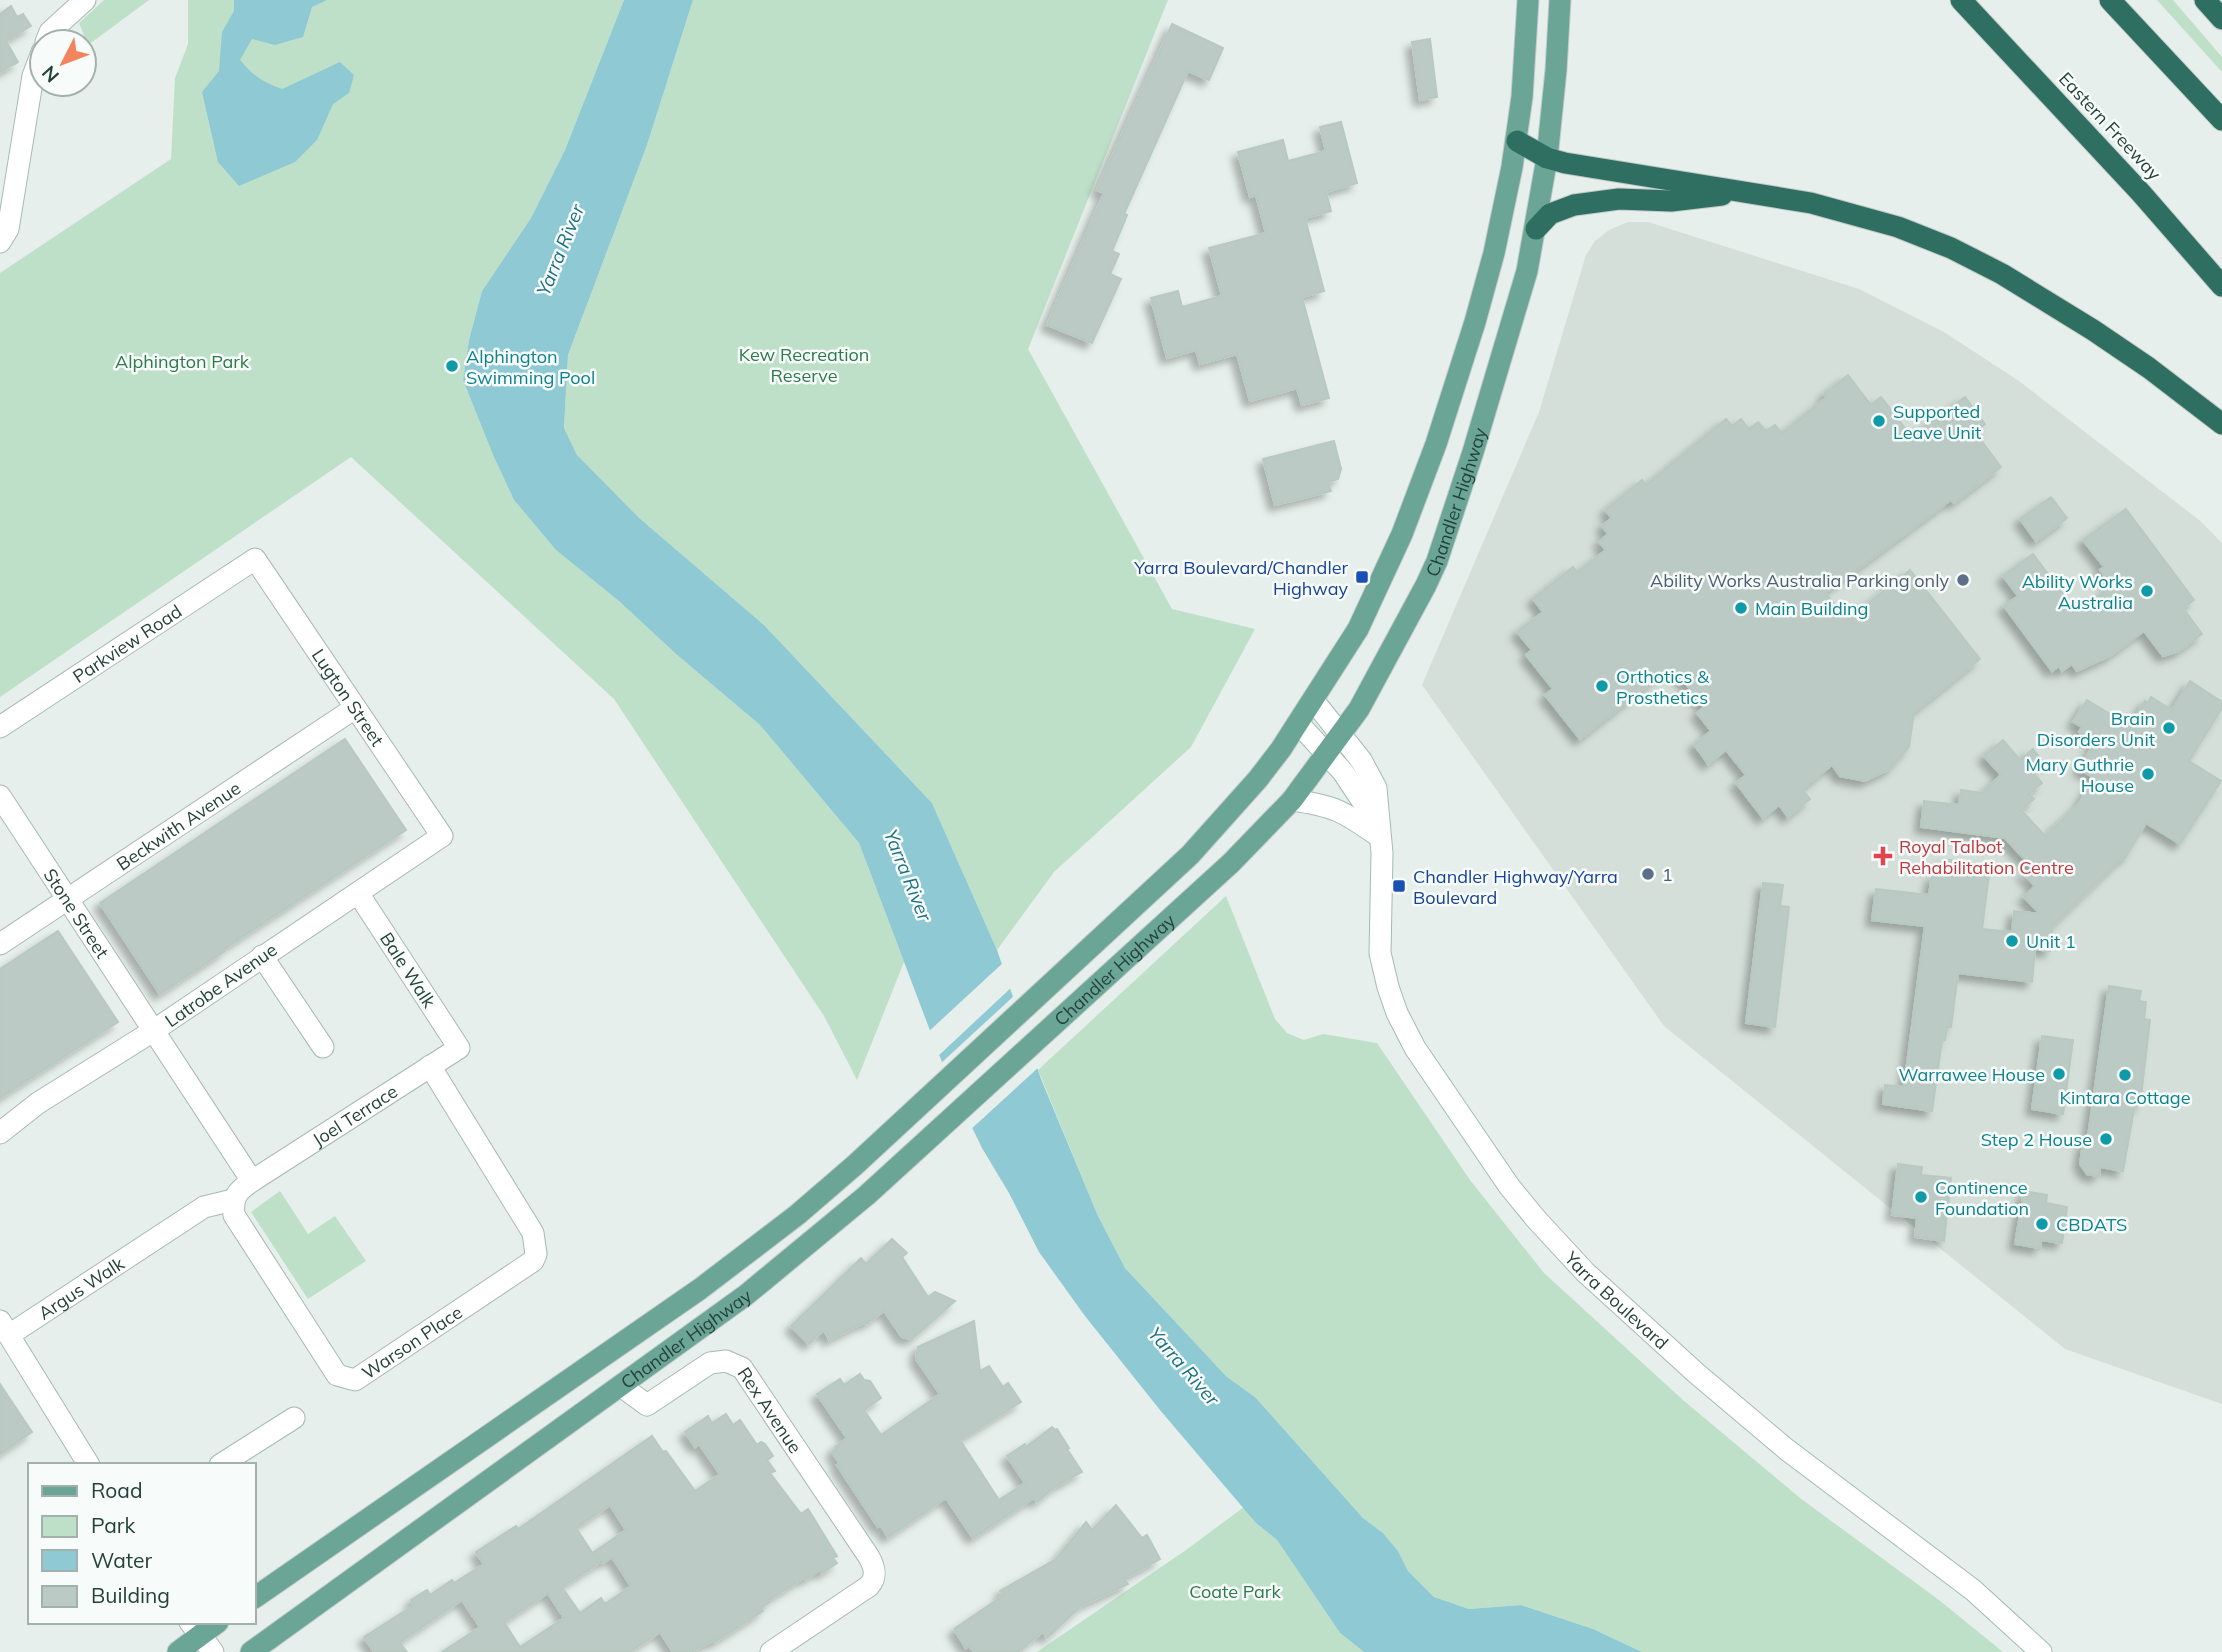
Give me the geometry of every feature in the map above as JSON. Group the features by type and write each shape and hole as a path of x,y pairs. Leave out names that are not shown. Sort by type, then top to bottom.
{"highway":[{"name":"Eastern Freeway","path":"1961,0 2132,183 2222,286"},
{"path":"2110,0 2222,120"},
{"path":"2205,0 2222,19"},
{"path":"1517,142 1547,158 1839,210 1951,248 2002,274 2081,323 2148,368 2222,424"},
{"path":"1535,229 1550,214 1574,205 1619,200 1671,201 1749,192"}],"main road":[{"name":"Chandler Highway","path":"256,1597 700,1289 797,1215 855,1165 1190,855 1258,779 1298,723 1358,629 1402,534 1436,444 1494,253 1517,142 1528,0"},
{"name":"Chandler Highway","path":"251,1652 747,1295 867,1195 1231,863 1292,800 1367,698 1437,561 1517,307 1535,229 1547,158 1560,0"},
{"path":"178,1652 216,1624"}],"street":[{"path":"54,28 85,0"},
{"path":"0,242 8,229 29,98"},
{"name":"Lugton Street","path":"255,559 442,836"},
{"name":"Parkview Road","path":"0,727 255,559"},
{"name":"Yarra Boulevard","path":"1313,700 1342,734 1373,781 1377,795 1381,833 1380,953 1397,1013 1415,1048 1472,1133 1536,1219 1619,1305 1752,1422 1973,1590 2041,1652"},
{"name":"Beckwith Avenue","path":"0,944 355,708"},
{"path":"1298,723 1347,778 1381,833"},
{"name":"Stone Street","path":"0,796 153,1031"},
{"path":"1292,800 1339,810 1381,833"},
{"name":"Latrobe Avenue","path":"0,1133 38,1103 153,1031 442,836"},
{"name":"Bale Walk","path":"358,893 459,1048"},
{"path":"262,956 323,1047"},
{"path":"153,1031 252,1181 238,1190 233,1200"},
{"name":"Joel Terrace","path":"252,1181 459,1048"},
{"name":"Warson Place","path":"233,1200 234,1215 337,1376 355,1380 533,1261 536,1254 533,1233 430,1066"},
{"name":"Argus Walk","path":"19,1326 204,1207 233,1200"},
{"path":"19,1326 88,1463"},
{"name":"Rex Avenue","path":"621,1386 639,1410 716,1361 736,1364 750,1376 869,1557 875,1573 865,1589 771,1652"},
{"path":"223,1463 294,1418"}],"shaded area":[{"name":"Royal Talbot Rehabilitation Centre","path":"1628,222 1648,222 1859,289 1944,332 2019,381 2199,520 2222,543 2222,1404 2065,1349 1664,1026 1422,685 1539,412 1586,255 1595,241 1609,230"}],"green space":[{"path":"104,0 149,0 98,38 98,28 81,28 79,23"},
{"name":"Alphington Park","path":"188,0 624,0 565,150 531,218 482,291 469,340 463,380 514,500 556,550 620,602 676,654 760,725 859,843 904,962 857,1080 824,1016 614,699 351,457 0,697 0,273 171,159 175,78 188,44"},
{"name":"Kew Recreation Reserve","path":"693,0 1168,0 1028,349 1172,609 1255,629 1191,747 1054,872 997,950 932,803 764,625 638,518 577,455 564,428 568,355 647,145"},
{"path":"2157,0 2173,0 2222,57 2222,72"},
{"path":"1226,896 1275,1019 1287,1033 1304,1040 1323,1034 1377,1043 1470,1180 1544,1273 1683,1400 1800,1498 1939,1600 2003,1652 1642,1652 1593,1629 1521,1605 1469,1609 1434,1597 1408,1571 1398,1551 1383,1533 1363,1518 1255,1397 1227,1377 1125,1268 1098,1216 1038,1070"},
{"path":"280,1191 308,1234 335,1216 366,1261 308,1299 251,1212"},
{"name":"Coate Park","path":"1244,1507 1256,1523 1277,1540 1340,1633 1364,1652 1037,1652 1186,1550"}],"water":[{"path":"234,0 327,0 312,7 303,37 275,45 252,39 240,60 264,81 282,89 340,62 354,75 349,93 333,104 317,140 295,162 239,186 218,162 202,92 219,71 222,32 234,11"},
{"name":"Yarra River","path":"624,0 693,0 647,145 568,355 564,428 577,455 639,518 764,625 932,803 997,950 1041,1079 1098,1216 1125,1268 1227,1377 1255,1397 1363,1518 1383,1533 1398,1551 1408,1571 1434,1597 1469,1609 1521,1605 1593,1629 1642,1652 1364,1652 1340,1633 1277,1540 1256,1523 1160,1410 1085,1316 1039,1252 982,1148 948,1078 859,843 760,725 676,654 620,602 556,550 514,500 463,380 469,340 482,291 531,218 565,150"}],"pier":[{"path":"1005,961 1013,986 936,1058 927,1033"},
{"path":"1016,994 1040,1066 969,1131 939,1065"}],"building":[{"path":"11,6 17,17 23,14 31,26 6,41 18,62 0,72 0,14"},
{"path":"1172,24 1223,48 1209,80 1188,71 1124,214 1127,215 1112,251 1119,254 1110,274 1121,279 1092,343 1047,325 1104,193 1097,190"},
{"path":"1430,39 1437,97 1420,100 1412,42"},
{"path":"1341,122 1357,183 1326,192 1331,211 1305,218 1324,291 1302,297 1329,398 1302,405 1297,388 1250,401 1237,354 1200,364 1196,350 1167,358 1151,298 1178,291 1182,307 1222,296 1209,248 1266,233 1256,195 1250,197 1238,152 1283,140 1288,161 1326,151 1320,127"},
{"name":"Main Building","path":"1848,375 1871,405 1881,397 1911,436 1965,397 1985,424 1975,432 2001,467 1954,503 1951,500 1825,593 1847,620 1910,570 1980,659 1914,712 1909,747 1890,769 1865,781 1840,776 1832,765 1802,789 1810,799 1788,817 1779,805 1763,818 1736,783 1746,775 1726,750 1708,764 1694,745 1711,731 1697,713 1704,707 1672,666 1580,739 1545,695 1553,689 1526,655 1532,650 1517,632 1543,612 1533,599 1573,567 1577,572 1606,550 1599,542 1608,534 1602,526 1612,518 1605,510 1642,480 1646,485 1726,419 1732,426 1741,419 1749,429 1758,422 1766,431 1775,425 1782,433 1827,397 1824,394"},
{"path":"1334,441 1341,469 1338,479 1328,482 1331,491 1275,505 1263,459"},
{"path":"2051,497 2067,518 2036,541 2020,519"},
{"name":"Ability Works Australia","path":"2126,509 2194,600 2183,608 2202,634 2179,651 2163,656 2144,631 2110,656 2077,671 2072,664 2062,671 2059,666 2052,671 2004,606 2018,596 2003,576 2033,554 2077,613 2112,586 2100,570 2104,567 2083,540"},
{"path":"2190,681 2222,702 2222,708 2189,761 2221,781 2180,844 2146,823 2125,858 2053,925 2050,951 2035,949 2032,982 1958,973 1951,1027 1947,1027 1945,1040 1942,1040 1932,1111 1883,1104 1885,1085 1904,1087 1925,926 1872,920 1876,889 1929,895 1932,875 1941,876 1943,859 1990,866 1982,929 2012,932 2014,911 2040,914 2024,897 2035,886 2022,872 2040,876 2005,838 1921,827 1924,801 1959,805 1961,790 1982,793 2001,775 1984,756 2003,740 2020,760 2033,749 2044,763 2033,773 2042,783 2029,794 2034,799 2021,810 2045,836 2078,805 2094,778 2079,769 2095,742 2079,732 2082,727 2073,722 2087,700 2130,726 2145,701 2148,703 2151,697 2172,710"},
{"path":"345,739 406,830 160,994 100,903"},
{"path":"1763,883 1783,885 1780,906 1789,907 1775,1027 1746,1023"},
{"path":"58,931 118,1022 0,1098 0,969"},
{"path":"2109,986 2141,991 2139,1001 2146,1002 2144,1019 2150,1020 2140,1105 2135,1104 2123,1171 2100,1167 2099,1176 2087,1174 2080,1164 2083,1143 2087,1144"},
{"name":"Warrawee House","path":"2042,1036 2073,1040 2063,1114 2032,1109"},
{"name":"Continence Foundation","path":"1898,1164 1922,1167 1921,1175 1951,1178 1944,1241 1915,1237 1917,1218 1892,1215"},
{"name":"CBDATS","path":"2024,1191 2047,1195 2046,1203 2067,1207 2062,1243 2041,1240 2040,1248 2015,1244"},
{"path":"892,1239 907,1253 902,1257 928,1297 935,1292 955,1301 912,1339 902,1337 884,1311 866,1324 865,1322 829,1340 824,1330 809,1344 791,1326 861,1258 866,1264"},
{"path":"974,1321 980,1371 989,1366 1003,1387 1008,1383 1021,1402 960,1440 999,1500 1025,1483 1007,1456 1025,1444 1026,1447 1052,1427 1057,1429 1082,1472 1056,1486 1037,1502 1034,1498 973,1538 946,1498 888,1537 881,1526 878,1527 837,1465 840,1464 832,1452 847,1438 817,1394 840,1379 844,1385 860,1374 864,1380 870,1381 881,1398 864,1410 881,1435 940,1394 916,1359 918,1347"},
{"path":"0,1384 32,1432 0,1454"},
{"path":"726,1414 733,1425 740,1420 757,1445 761,1442 765,1444 773,1456 767,1460 775,1471 770,1473 801,1514 808,1509 837,1556 833,1558 837,1563 822,1573 820,1570 806,1579 805,1577 769,1600 770,1602 761,1608 763,1611 715,1642 714,1640 691,1652 673,1652 660,1632 630,1652 442,1652 480,1627 462,1600 400,1643 407,1652 374,1652 364,1637 414,1605 411,1600 427,1590 430,1595 484,1564 476,1552 516,1526 518,1529 652,1436 695,1491 720,1474 699,1444 695,1447 685,1432 708,1416 712,1423","holes":["610,1505 626,1530 594,1552 603,1563 612,1557 631,1586 605,1604 601,1598 580,1613 562,1587 599,1563 576,1528","548,1593 564,1618 520,1647 504,1622"]},
{"path":"1116,1505 1142,1538 1147,1535 1160,1559 1124,1578 1128,1584 1082,1605 1047,1638 1043,1632 1018,1652 974,1652 969,1646 966,1648 954,1629 1004,1595 1000,1591 1056,1559 1086,1522 1092,1530"}],"place":[{"name":"Alphington Swimming Pool","path":"452,366"},
{"name":"Supported Leave Unit","path":"1879,421"},
{"name":"Yarra Boulevard/Chandler Highway","path":"1362,577"},
{"name":"Ability Works Australia Parking only","path":"1963,580"},
{"name":"Ability Works Australia","path":"2147,591"},
{"name":"Main Building","path":"1741,608"},
{"name":"Orthotics & Prosthetics","path":"1602,686"},
{"name":"Brain Disorders Unit","path":"2169,728"},
{"name":"Mary Guthrie House","path":"2148,774"},
{"name":"Royal Talbot Rehabilitation Centre","path":"1883,856"},
{"name":"1","path":"1648,874"},
{"name":"Chandler Highway/Yarra Boulevard","path":"1399,886"},
{"name":"Unit 1","path":"2012,941"},
{"name":"Warrawee House","path":"2059,1074"},
{"name":"Kintara Cottage","path":"2125,1075"},
{"name":"Step 2 House","path":"2106,1139"},
{"name":"Continence Foundation","path":"1921,1197"},
{"name":"CBDATS","path":"2042,1224"}]}
